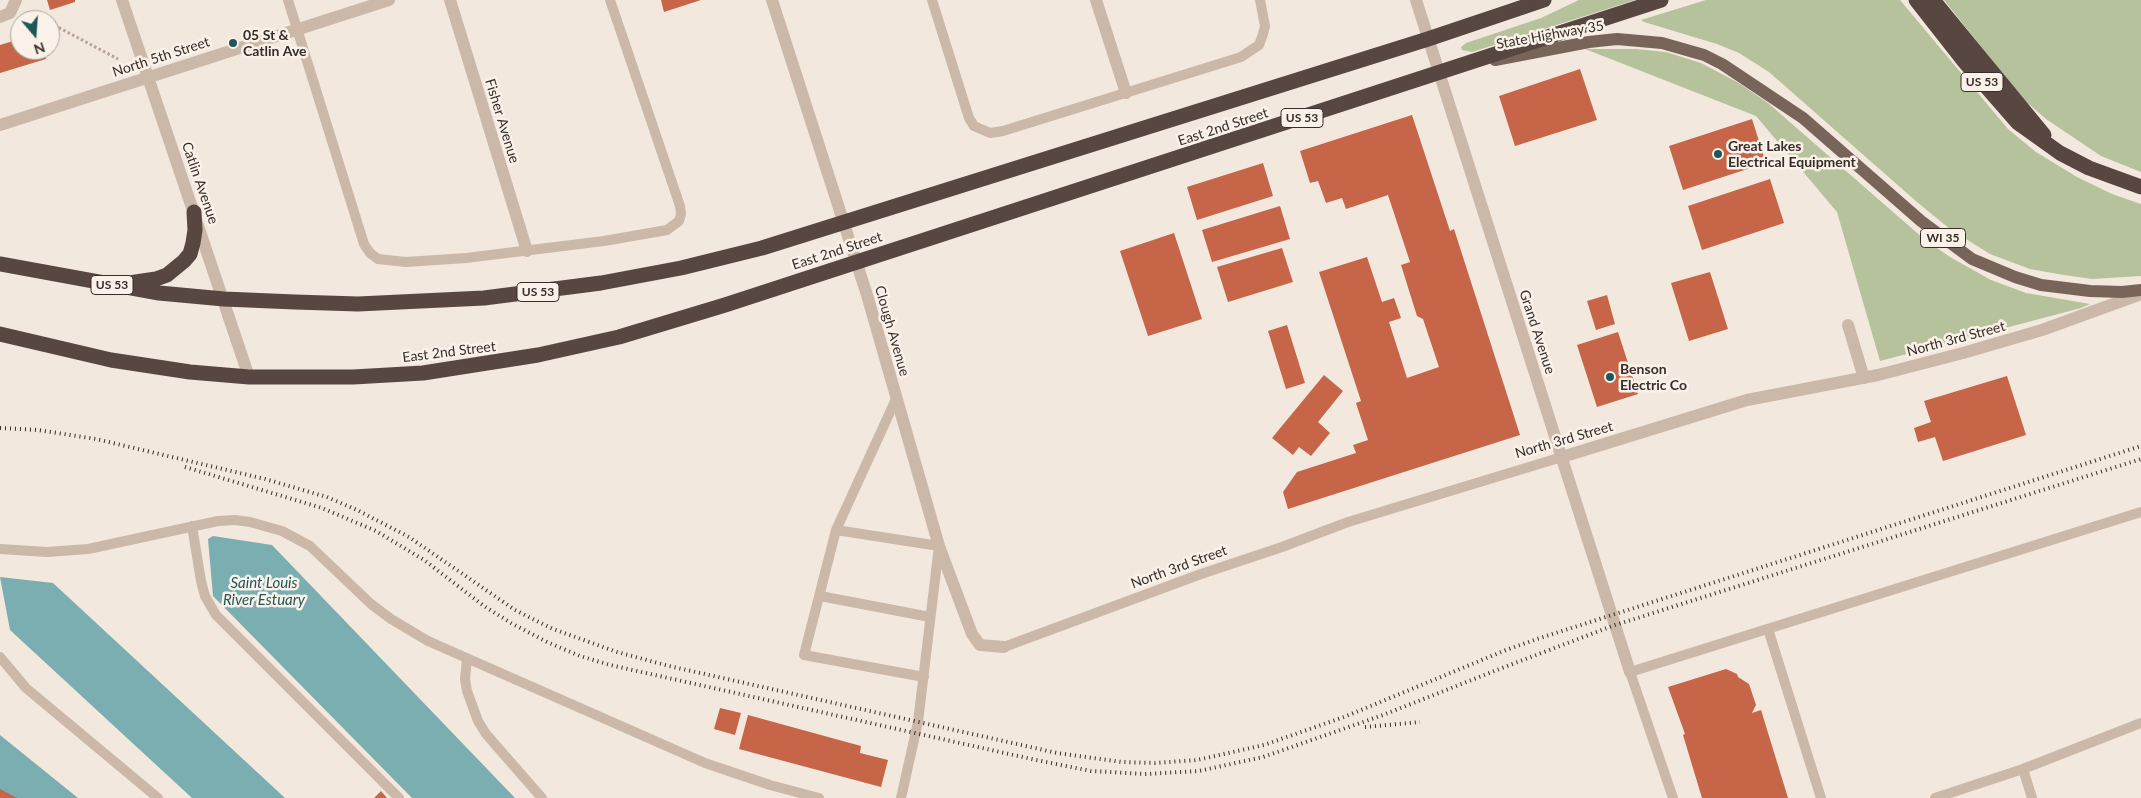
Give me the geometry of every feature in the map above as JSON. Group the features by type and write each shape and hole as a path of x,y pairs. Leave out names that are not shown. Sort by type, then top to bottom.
{"highway":[{"name":"East 2nd Street","path":"0,264 159,293 224,300 367,303 484,298 548,291 680,268 762,248 1428,39 1544,0"},
{"name":"East 2nd Street","path":"0,334 86,355 129,363 199,373 249,377 353,377 423,373 538,355 593,344 656,327 1661,0"},
{"name":"US 53","path":"1916,0 1963,60 2012,117 2037,138 2089,168 2141,187"},
{"path":"1933,0 2002,86 2060,153"},
{"path":"107,284 142,282 156,279 176,270 190,254 195,230 194,212"}],"main road":[{"name":"State Highway 35","path":"1458,67 1589,42 1617,40 1662,43 1687,50 1722,64 1782,102 1803,118 1921,221 1972,259 2007,275 2041,285 2090,291 2122,292 2141,290"}],"street":[{"name":"Catlin Avenue","path":"122,0 249,377"},
{"name":"North 5th Street","path":"0,125 389,0"},
{"name":"Fisher Avenue","path":"450,0 527,251"},
{"name":"Clough Avenue","path":"772,0 845,223 939,546 972,634 980,645 1004,646"},
{"path":"1096,0 1126,93"},
{"name":"Grand Avenue","path":"1416,0 1630,672"},
{"path":"0,17 10,12 16,3"},
{"name":"North 3rd Street","path":"1562,456 1747,400 1864,378 2042,330 2141,294"},
{"path":"1848,324 1864,378"}],"lane":[{"path":"288,0 364,244 370,253 378,259 406,262 466,258 604,241 667,230 679,221 681,214 680,206 610,0"},
{"path":"932,0 969,118 974,126 990,133 1003,131 1241,57 1258,45 1265,26 1260,0"},
{"path":"896,399 836,530 804,655 924,677"},
{"name":"North 3rd Street","path":"1004,646 1348,522 1562,456"},
{"path":"1674,798 1630,672 2141,512"},
{"path":"0,549 47,552 88,549 218,521 235,520 266,526 299,539 310,546 371,604 410,632 467,659 705,763 747,778 819,798"},
{"path":"192,526 201,581 216,615 347,744 398,798"},
{"path":"836,530 939,546 918,722 901,798"},
{"path":"820,596 930,617"},
{"path":"1768,629 1821,798"},
{"path":"0,657 26,688 158,798"},
{"path":"467,659 466,691 478,721 492,741 542,798"},
{"path":"1935,798 2022,769 2141,723"},
{"path":"2022,769 2032,798"}],"path":[{"path":"60,29 118,59"}],"green space":[{"path":"1579,0 1635,0 1472,52 1462,50 1461,47 1466,43 1541,18"},
{"path":"1706,0 1900,0 2008,129 2036,152 2077,177 2112,194 2141,204 2141,276 2092,279 2064,275 2030,269 1990,254 1950,229 1917,202 1769,72 1739,53 1717,44 1641,20"},
{"path":"1944,0 2141,0 2141,172 2101,156 2046,119 2023,99"},
{"path":"1585,49 1636,49 1666,52 1701,63 1737,82 1768,103 1924,239 1950,257 1991,280 2026,293 2090,304 2081,308 1880,361 1837,212 1756,116"}],"water":[{"name":"Saint Louis River Estuary","path":"213,536 272,545 515,798 412,798 213,596 208,539"},
{"path":"0,577 53,583 285,798 192,798 10,630"},
{"path":"0,735 78,798 0,798"}],"building":[{"path":"47,0 75,0 75,2 50,10"},
{"path":"661,0 701,0 664,12"},
{"path":"10,42 10,60 43,60 0,73 0,45"},
{"path":"1580,69 1597,120 1515,146 1499,96"},
{"path":"1412,115 1450,231 1454,229 1520,435 1288,509 1283,492 1297,472 1356,453 1353,445 1368,440 1356,403 1361,401 1319,272 1367,257 1382,302 1394,298 1401,318 1389,322 1407,378 1439,367 1423,319 1417,316 1401,265 1410,262 1388,195 1346,209 1342,198 1326,203 1318,181 1310,183 1300,151"},
{"name":"Great Lakes Electrical Equipment","path":"1752,119 1766,163 1683,190 1669,146"},
{"path":"1263,163 1273,196 1197,220 1187,187"},
{"path":"1770,179 1784,223 1702,250 1688,206"},
{"path":"1280,206 1290,239 1212,262 1202,230"},
{"path":"1174,233 1202,319 1148,336 1120,251"},
{"path":"1282,248 1293,282 1228,302 1217,267"},
{"path":"1710,272 1728,329 1689,341 1671,283"},
{"path":"1607,295 1615,324 1596,330 1587,301"},
{"path":"1287,325 1305,383 1286,389 1268,331"},
{"name":"Benson Electric Co","path":"1618,332 1638,394 1597,407 1577,345"},
{"path":"1324,375 1343,391 1318,422 1330,433 1311,456 1299,447 1293,455 1272,438"},
{"path":"2007,376 2026,435 1943,461 1935,437 1918,442 1914,428 1931,422 1924,401"},
{"path":"1726,669 1737,674 1738,677 1749,684 1756,705 1752,713 1761,710 1788,798 1702,798 1683,735 1685,734 1668,687"},
{"path":"720,708 741,713 735,735 714,729"},
{"path":"748,715 861,746 860,753 888,760 881,787 739,749"},
{"path":"0,789 17,798 0,798"},
{"path":"381,791 387,798 374,798"}],"railway":[{"path":"0,428 38,430 96,439 265,479 327,497 409,537 515,610 553,629 617,652 669,666 1057,753 1122,762 1155,763 1197,760 1264,745 1344,717 1537,639 2141,446"},
{"path":"185,467 322,508 376,531 424,560 484,606 511,623 547,642 580,656 610,665 1036,760 1091,771 1145,774 1199,771 1263,757 1383,715 1615,625 2141,459"},
{"path":"1365,727 1420,722"}],"place":[{"name":"05 St & Catlin Ave","path":"233,43"},
{"name":"Great Lakes Electrical Equipment","path":"1718,154"},
{"name":"Benson Electric Co","path":"1610,377"}]}
